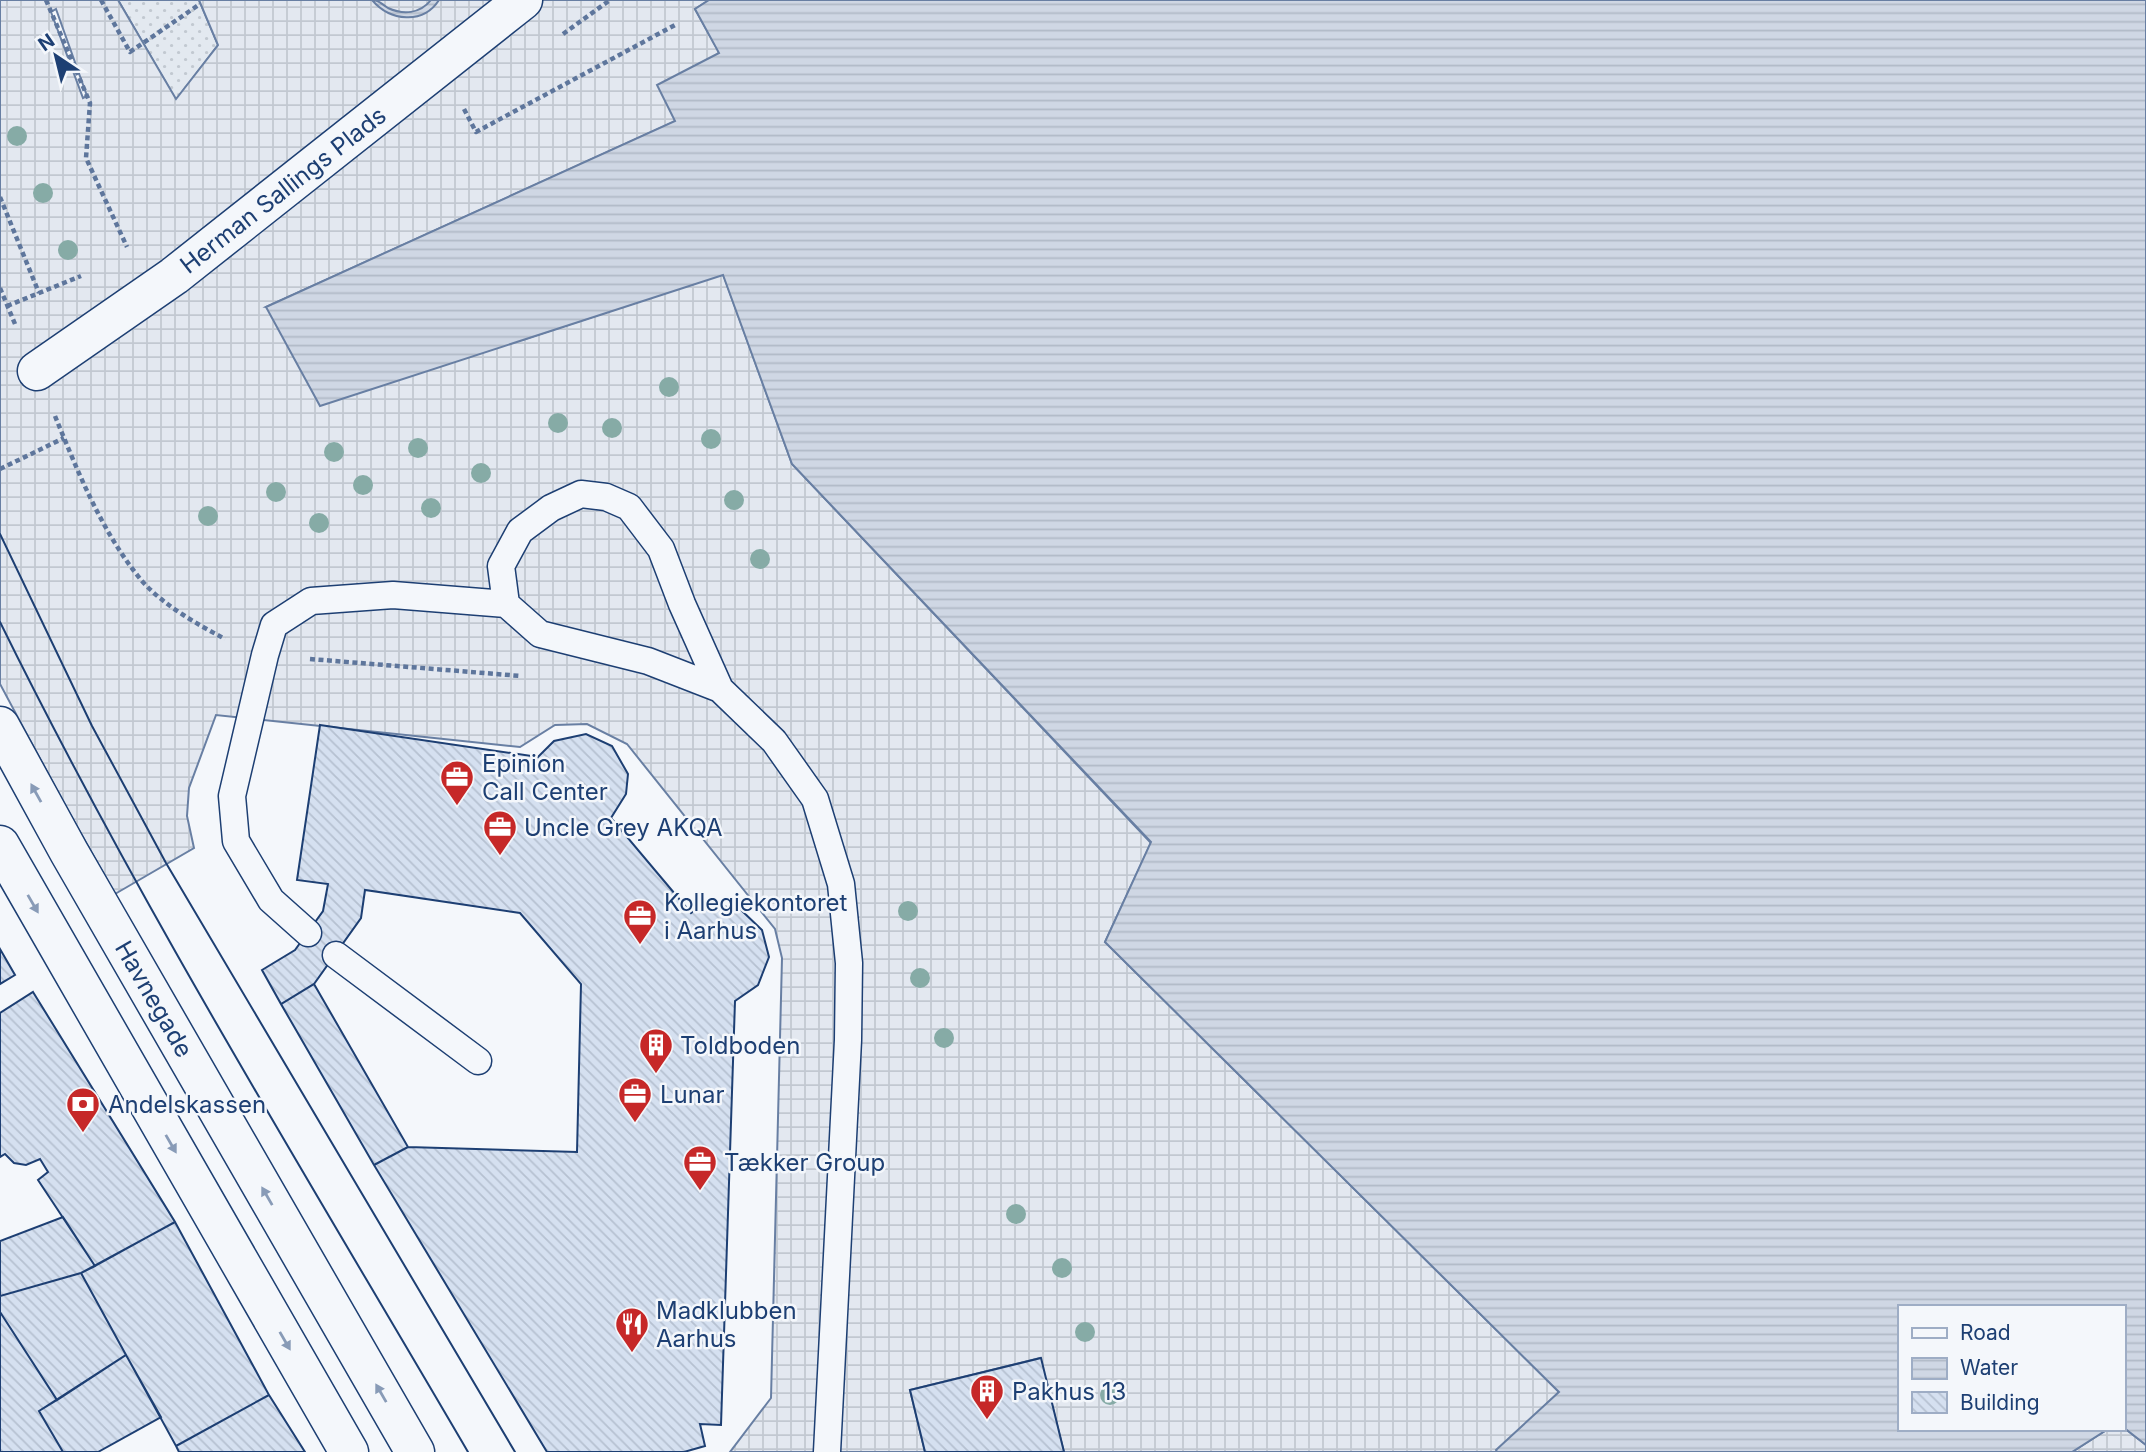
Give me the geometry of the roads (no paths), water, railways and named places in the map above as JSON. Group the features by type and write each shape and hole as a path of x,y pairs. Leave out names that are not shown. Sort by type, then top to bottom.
{"street":[{"name":"Herman Sallings Plads","path":"37,371 174,276 523,0"},
{"name":"Havnegade","path":"0,726 69,852 415,1452"},
{"path":"0,845 349,1452"}],"lane":[{"path":"506,604 501,566 520,531 551,508 581,494 606,497 629,507 661,550 720,689 774,741 815,799 841,884 849,963 848,1040 827,1452"},
{"path":"308,933 271,900 236,841 232,796 274,625 311,601 393,595 506,604 540,634 648,661 720,689"},
{"path":"336,956 478,1061"}],"water":[{"path":"372,0 405,12 417,11 431,0 439,0 424,14 406,17 388,12"},
{"path":"709,0 2146,0 2146,1445 2125,1429 2125,1305 1898,1305 1898,1431 2105,1431 2072,1452 1497,1452 1496,1450 1559,1392 1105,942 1151,842 792,464 723,275 320,406 266,307 675,121 657,85 719,53 695,9"}],"tram line":[{"path":"0,534 92,726 166,863 515,1452"},
{"path":"0,622 167,938 468,1452"}],"place":[{"name":"Epinion Call Center","path":"457,807"},
{"name":"Uncle Grey AKQA","path":"500,857"},
{"name":"Kollegiekontoret i Aarhus","path":"640,946"},
{"name":"Toldboden","path":"656,1075"},
{"name":"Lunar","path":"635,1124"},
{"name":"Andelskassen","path":"83,1134"},
{"name":"Tækker Group","path":"700,1192"},
{"name":"Madklubben Aarhus","path":"632,1354"},
{"name":"Pakhus 13","path":"987,1421"}]}
